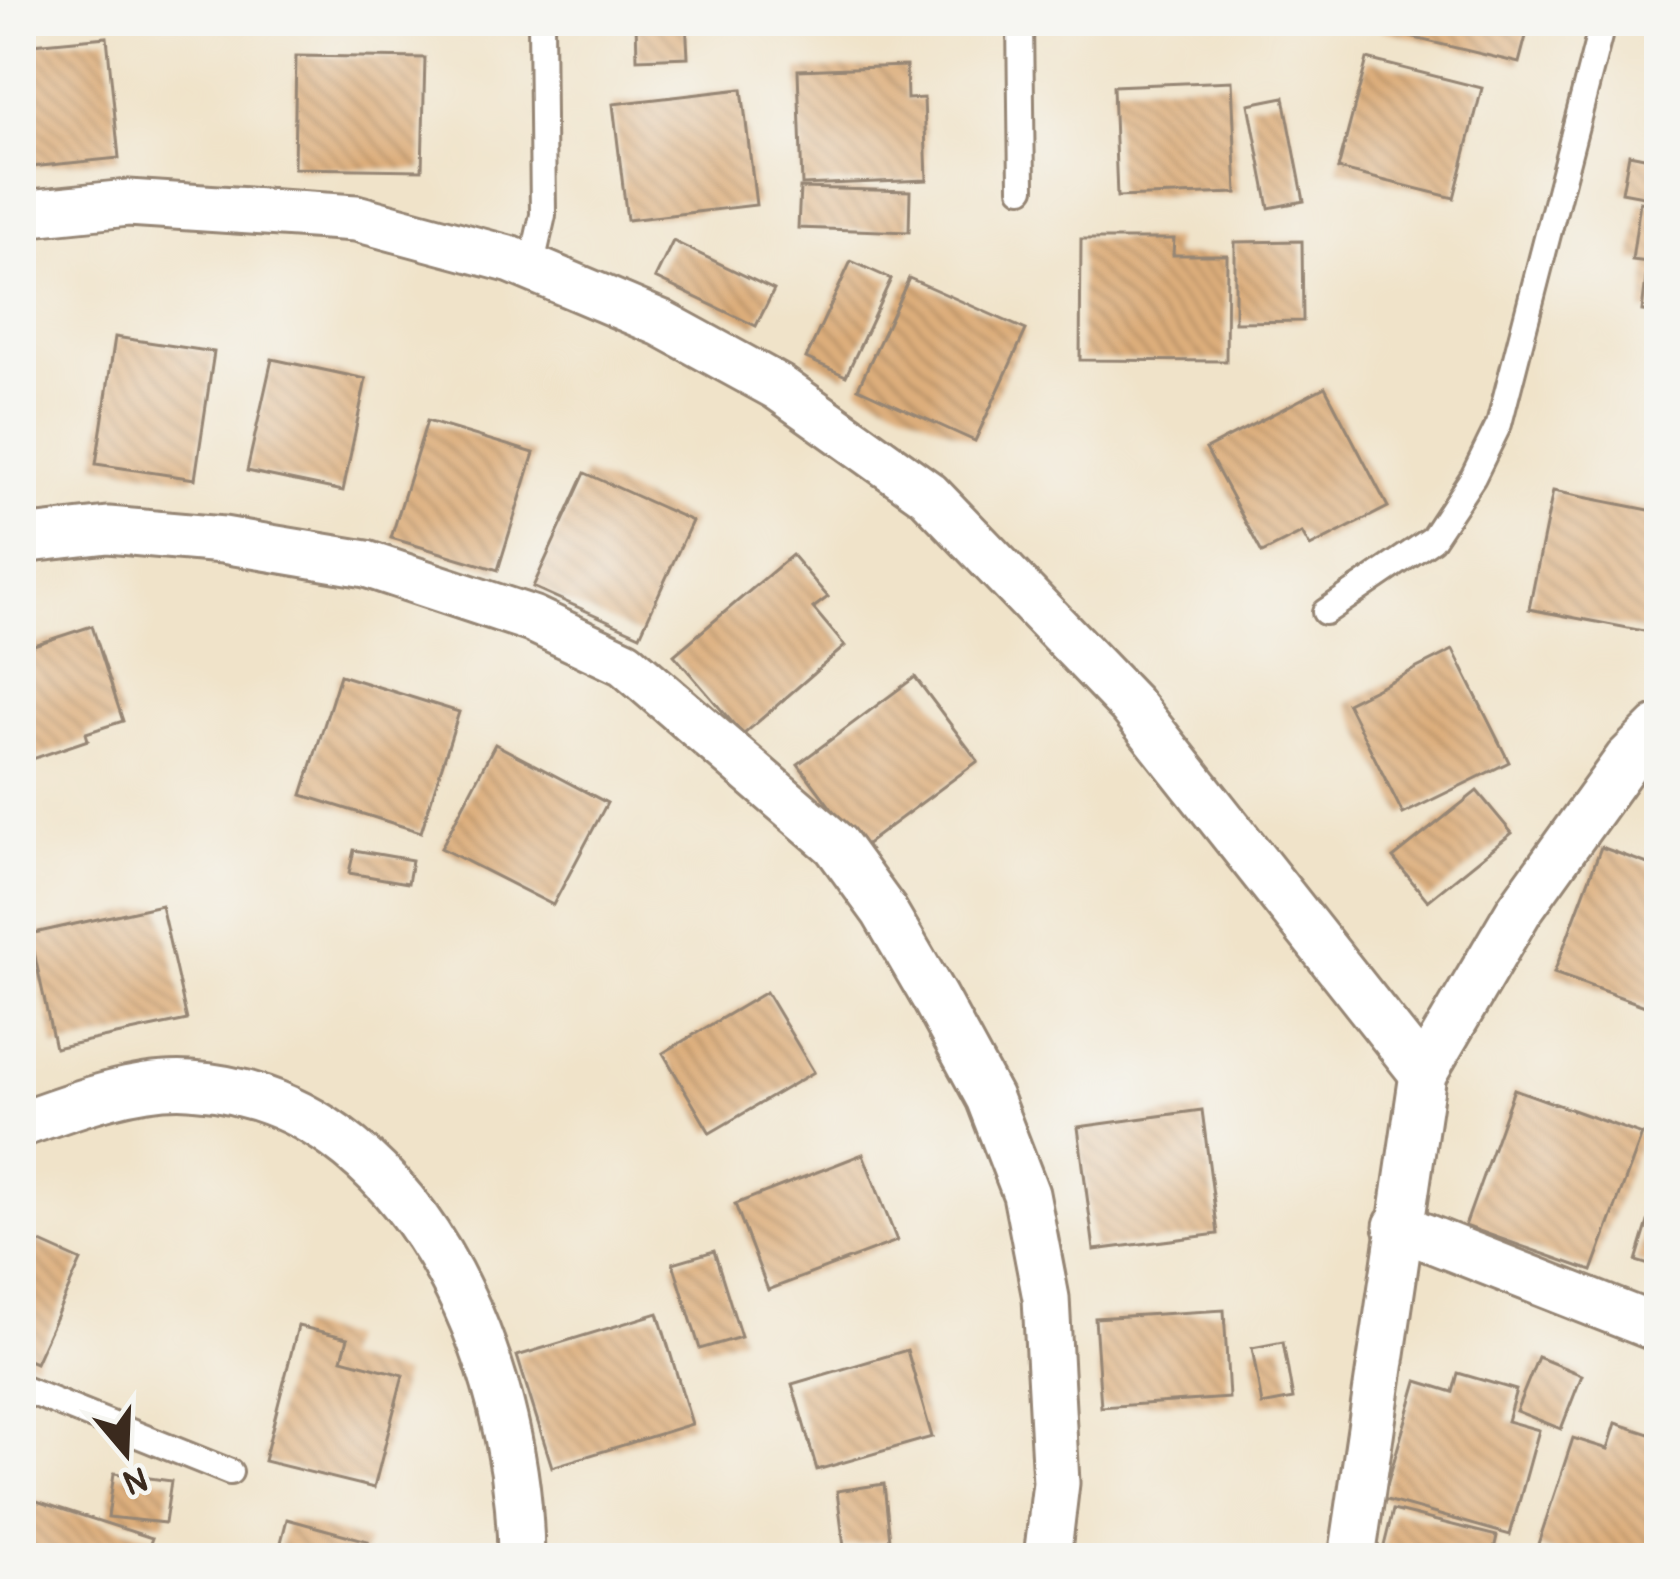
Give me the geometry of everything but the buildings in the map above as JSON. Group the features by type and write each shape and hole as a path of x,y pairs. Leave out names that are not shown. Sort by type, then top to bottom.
{"street":[{"path":"21,214 128,203 356,218 531,268 661,323 778,387 928,494 1131,705 1424,1074"},
{"path":"21,541 108,530 223,540 366,564 532,619 625,663 836,844 884,911 934,997 988,1098 1025,1194 1046,1298 1056,1483 1047,1558"},
{"path":"1352,1558 1397,1226 1424,1074 1518,912 1643,766 1659,728"},
{"path":"21,1124 118,1095 186,1084 261,1095 368,1159 441,1257 503,1411 520,1558"},
{"path":"1397,1226 1659,1329"}],"lane":[{"path":"531,268 543,215 541,21"},
{"path":"1020,21 1022,188"},
{"path":"1325,612 1432,539 1473,476 1498,424 1603,21"},
{"path":"21,1388 230,1472"}]}
